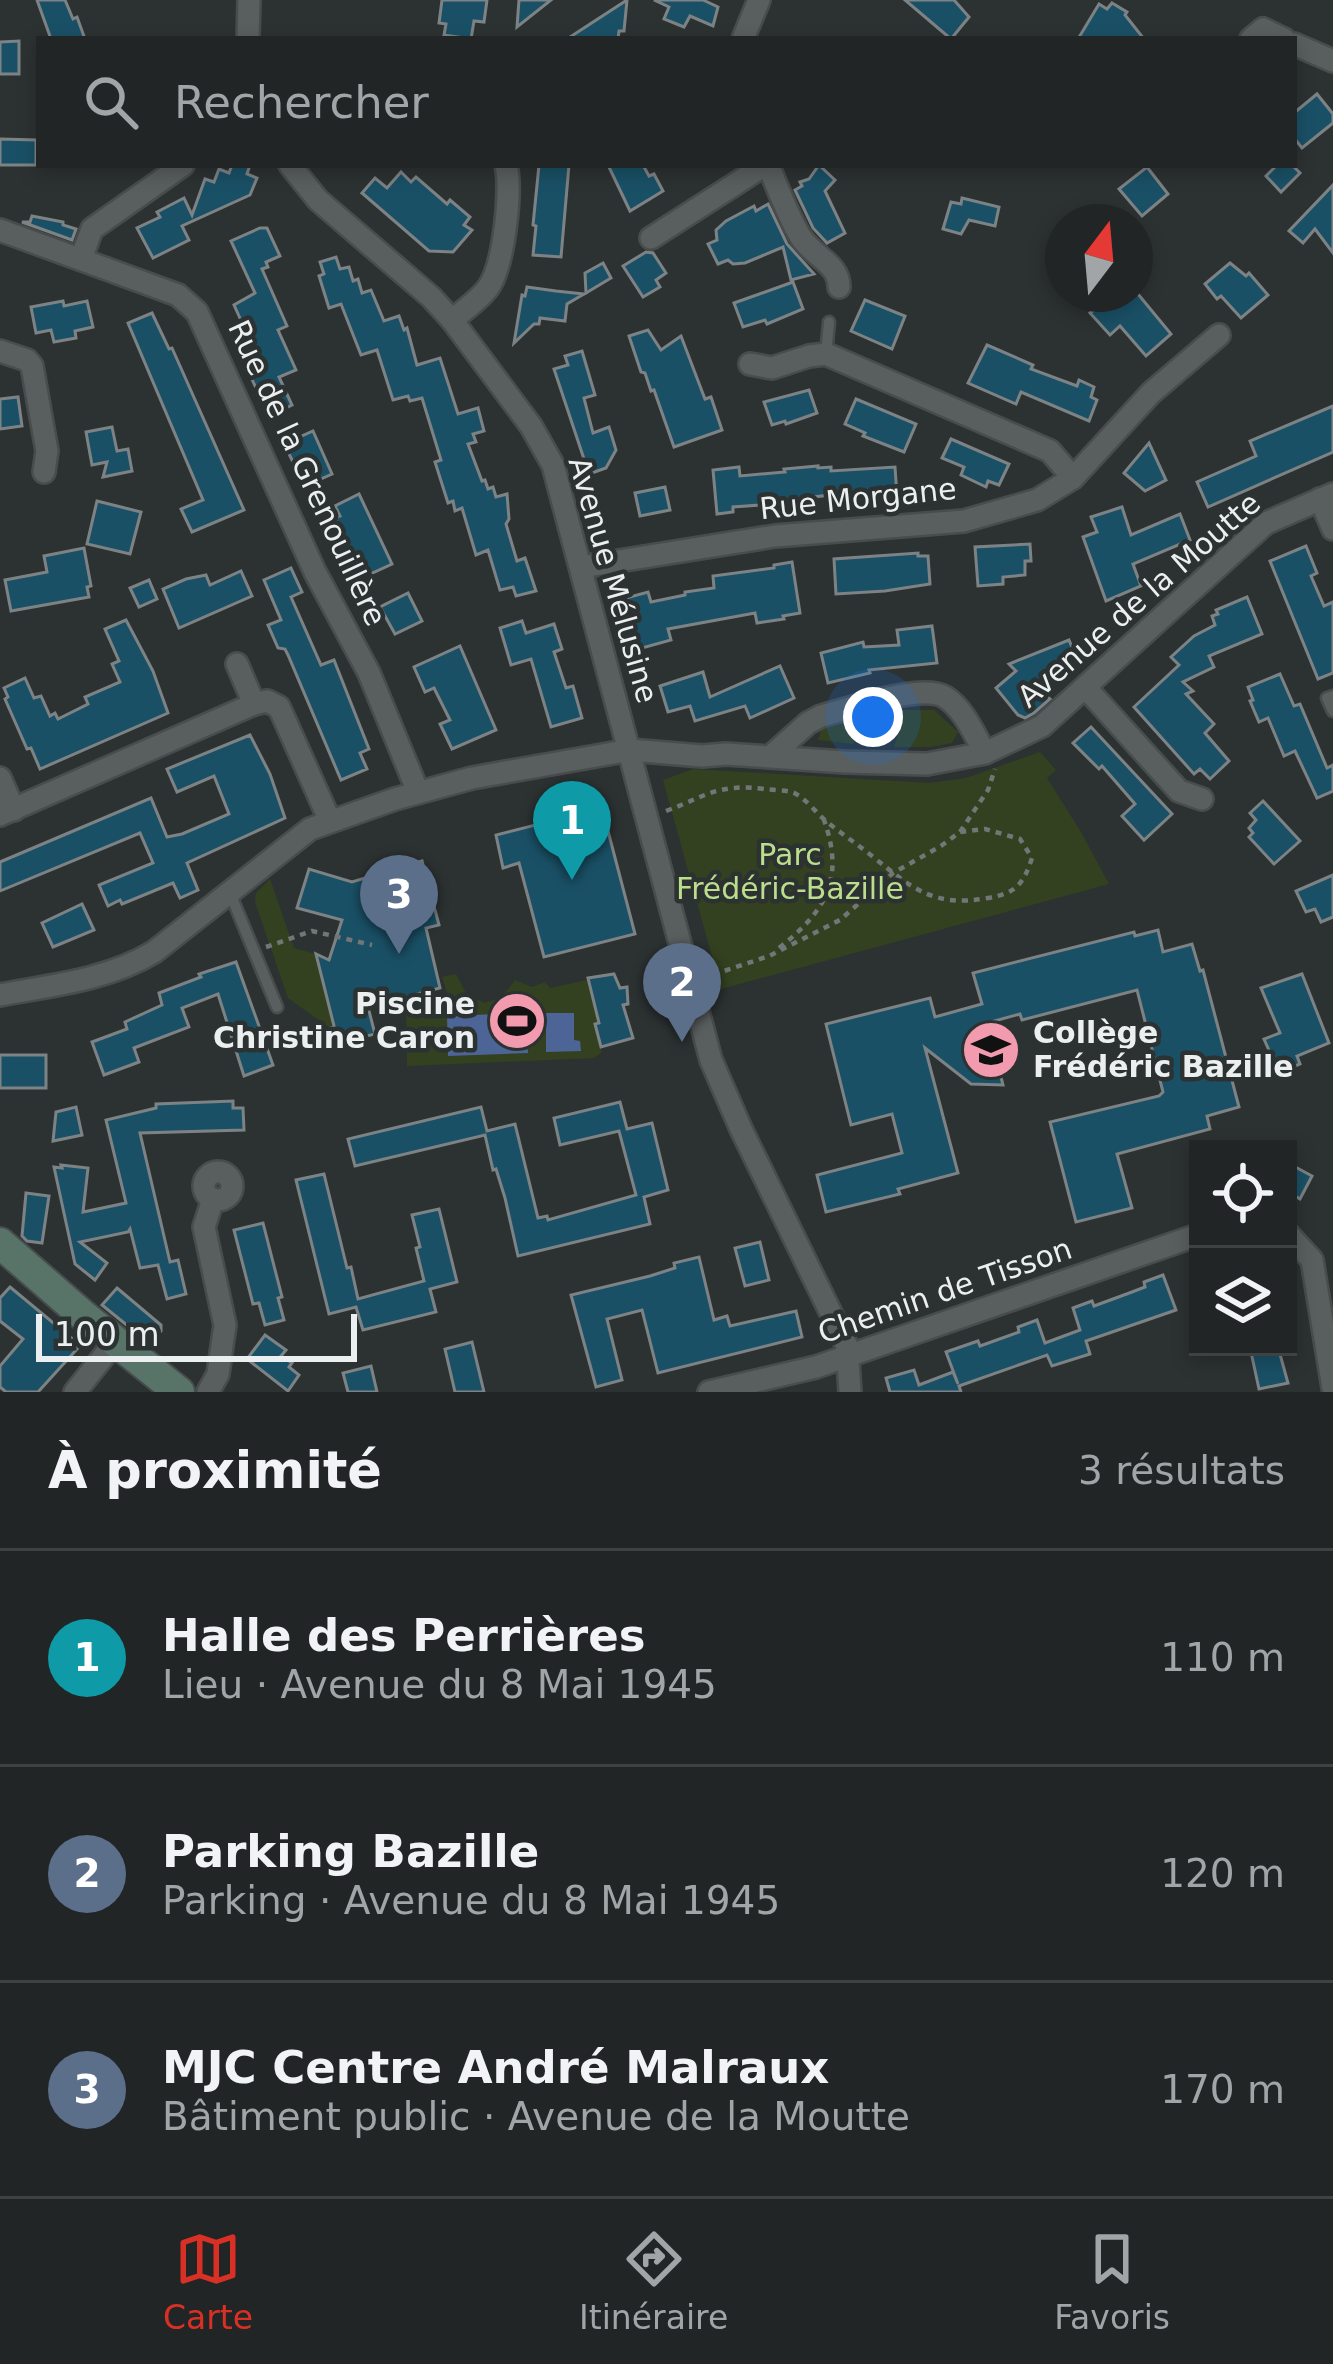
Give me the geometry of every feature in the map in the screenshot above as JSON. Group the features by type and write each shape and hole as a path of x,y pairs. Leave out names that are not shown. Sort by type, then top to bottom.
{"street":[{"path":"248,36 249,0"},
{"path":"744,36 759,0"},
{"path":"1297,45 1333,61"},
{"name":"Avenue Mélusine","path":"292,168 319,200 452,320 531,426 554,465 715,1072 849,1355"},
{"path":"452,320 485,293 497,272 510,182 507,168"},
{"path":"651,238 762,168"},
{"path":"768,168 801,237 821,261 835,268 839,287"},
{"path":"81,259 92,230 159,172"},
{"name":"Rue de la Grenouillère","path":"0,230 178,295 197,312 315,572 369,673 418,792"},
{"name":"Rue Morgane","path":"581,567 775,536 964,521 1036,500 1073,478 1151,392 1219,335"},
{"path":"0,351 32,366 47,451 44,472"},
{"path":"750,364 772,368 826,354 1050,451 1073,478"},
{"path":"1327,497 1333,529"},
{"name":"Avenue de la Moutte","path":"0,995 133,965 295,838 330,821 418,792 630,750 927,764 985,753 1042,726 1246,539 1281,515 1327,497"},
{"path":"237,664 254,704"},
{"path":"1086,688 1179,791 1202,799"},
{"path":"771,756 821,716 920,692 949,700 985,753"},
{"path":"0,778 7,812 267,701 279,707 330,821"},
{"path":"208,1392 218,1374 225,1325 204,1227 213,1198"},
{"name":"Chemin de Tisson","path":"709,1392 816,1367 1189,1238"},
{"path":"0,1243 179,1392"},
{"path":"1297,1244 1312,1260 1333,1388"},
{"path":"75,1392 116,1342"},
{"path":"849,1355 850,1392"}],"lane":[{"path":"826,354 829,322"},
{"path":"1333,696 1327,698 1333,711"},
{"path":"230,893 278,1007"}],"path":[{"path":"687,967 718,973 770,956 840,920 893,873 960,832 993,776 995,768 985,753"},
{"path":"662,795 666,811 718,789 741,786 795,793 904,884 937,899 963,903 1006,895 1025,879 1032,858 1020,838 985,829 960,832"},
{"path":"770,956 820,908 832,885 832,843 824,820"},
{"path":"255,952 311,931 372,944"}],"green space":[{"path":"904,710 934,710 958,732 952,743 931,747 894,747 899,731 862,731 853,744 818,740 823,725"},
{"name":"Parc Frédéric-Bazille","path":"1040,752 1056,770 1047,778 1109,884 721,989 663,780 693,769 929,783 966,778"},
{"path":"270,879 294,948 316,954 335,1026 330,1028 288,998 255,902 256,893"},
{"name":"Piscine Christine Caron","path":"456,974 466,993 484,1003 501,998 515,980 532,987 545,982 550,988 614,974 620,988 627,987 628,1004 624,1005 633,1038 602,1047 594,1058 407,1066 406,1003 446,999 442,977"}],"water":[{"path":"526,1013 528,1053 448,1056 447,1016"},
{"path":"546,1013 574,1013 574,1040 580,1041 581,1051 546,1052"}],"building":[{"path":"37,0 65,0 84,36 50,36"},
{"path":"442,0 487,0 484,22 474,21 472,36 444,35 446,24 439,23"},
{"path":"519,0 551,0 517,27"},
{"path":"627,0 624,31 618,36 572,36"},
{"path":"654,0 703,0 718,7 713,26 690,16 684,27 664,19 669,7"},
{"path":"905,0 954,0 969,17 953,36"},
{"path":"1112,3 1127,12 1142,36 1080,36 1099,4 1107,9"},
{"path":"19,41 19,74 0,74 0,42"},
{"path":"1317,94 1333,114 1333,123 1302,148 1297,142 1297,111"},
{"path":"0,139 36,140 36,165 0,165"},
{"path":"231,168 249,168 247,174 257,178 250,195 182,226 189,240 153,258 137,228 184,198 192,215 205,179 214,182 219,169 229,173"},
{"path":"539,168 569,168 561,257 533,255"},
{"path":"609,168 645,168 663,191 630,211"},
{"path":"822,168 835,180 825,191 845,233 827,243 813,228 795,190"},
{"path":"1148,168 1168,194 1153,207 1132,204 1119,189"},
{"path":"1274,168 1295,168 1300,173 1281,192 1266,176"},
{"path":"401,172 411,182 416,177 470,217 464,225 472,230 453,252 429,251 362,193 375,178 387,188"},
{"path":"1333,185 1333,253 1315,229 1303,243 1289,231"},
{"path":"962,198 999,207 995,226 969,220 961,234 943,229 951,202 961,204"},
{"path":"768,204 787,244 814,274 791,280 783,247 745,263 728,260 718,264 708,244 717,240 716,230 754,206 756,211"},
{"path":"32,216 76,229 72,240 22,222 30,222"},
{"path":"267,228 280,256 262,269 287,326 278,330 296,370 279,377 292,405 269,416 249,373 262,367 234,305 255,293 231,241"},
{"path":"646,252 653,253 666,273 656,280 660,287 643,297 623,266"},
{"path":"336,257 340,269 349,267 353,281 358,279 362,293 371,290 384,321 399,316 417,365 440,358 458,414 478,408 484,431 473,434 476,442 468,444 488,489 493,487 496,497 507,494 506,524 517,561 525,558 536,591 516,596 513,587 500,590 488,550 476,555 462,508 455,511 453,501 448,503 422,398 393,400 377,350 361,355 341,304 329,308 319,276 324,274 320,262"},
{"path":"603,263 611,278 586,293 585,273"},
{"path":"1230,263 1246,276 1249,273 1268,295 1241,318 1205,284"},
{"path":"793,282 803,309 767,324 765,320 743,327 734,303"},
{"path":"527,287 584,294 567,304 565,321 540,318 539,324 514,343 522,295"},
{"path":"865,300 905,316 892,349 851,331"},
{"path":"63,301 64,306 87,301 93,327 75,331 76,338 54,342 51,330 36,333 31,307"},
{"path":"1153,312 1171,334 1146,356 1120,326 1110,335 1090,313"},
{"path":"152,313 244,510 192,532 181,509 203,500 128,323"},
{"path":"648,330 661,350 681,336 722,430 674,447 629,336"},
{"path":"987,345 1033,365 1031,369 1077,386 1079,380 1094,387 1091,397 1097,400 1089,421 1021,392 1016,404 968,383"},
{"path":"582,351 595,395 584,398 593,433 609,427 616,450 606,468 589,474 554,369 568,365 565,356"},
{"path":"809,390 817,413 772,425 764,402"},
{"path":"18,397 22,426 0,429 0,399"},
{"path":"856,399 916,424 904,452 845,424"},
{"path":"1333,406 1333,452 1208,507 1197,482 1256,456 1250,441"},
{"path":"112,427 117,451 128,449 132,471 103,477 107,462 92,465 86,432"},
{"path":"313,431 332,474 305,486 284,444"},
{"path":"951,439 1009,464 999,485 988,481 986,487 961,475 964,467 942,458"},
{"path":"1149,443 1166,480 1145,491 1124,473"},
{"path":"739,467 740,476 831,467 831,471 895,467 897,496 834,501 833,495 760,502 717,514 713,470"},
{"path":"665,487 670,510 640,516 635,493"},
{"path":"359,494 392,564 368,575 363,566 358,568 335,518 340,516 335,506"},
{"path":"97,501 141,512 130,554 87,544"},
{"path":"1122,507 1131,535 1180,514 1190,540 1133,564 1141,586 1106,601 1083,537 1097,532 1091,517"},
{"path":"1030,544 1031,561 1025,561 1025,575 1003,577 1003,584 978,586 975,547"},
{"path":"1306,546 1317,573 1311,576 1324,606 1333,602 1333,673 1318,679 1270,561"},
{"path":"84,548 89,597 11,611 5,580 47,572 44,556"},
{"path":"928,556 930,584 836,594 834,559"},
{"path":"792,562 800,613 757,623 755,613 668,629 671,640 635,650 623,610 629,609 626,598 648,592 651,602 685,595 714,588 713,576"},
{"path":"291,568 302,592 291,597 321,665 334,660 369,749 360,753 367,769 341,780 288,655 278,648 268,625 281,620 264,580"},
{"path":"241,571 252,596 179,628 163,589 206,575 210,585"},
{"path":"149,580 157,599 139,607 130,588"},
{"path":"408,593 422,621 395,634 380,607"},
{"path":"1247,597 1262,634 1209,656 1214,667 1183,682 1193,691 1186,694 1214,724 1205,733 1229,761 1210,779 1200,769 1194,774 1134,707 1179,665 1171,657 1215,625 1216,610"},
{"path":"126,620 153,671 168,713 40,769 31,748 27,749 4,688 25,678 34,698 41,696 50,716 55,713 58,719 88,704 85,697 120,682 112,664 119,661 105,629"},
{"path":"522,621 526,633 554,624 562,649 554,652 566,688 573,686 582,718 551,727 531,659 511,665 500,628"},
{"path":"932,626 937,663 869,670 828,683 821,653 863,642 864,647 899,645 897,630"},
{"path":"1069,640 1079,664 1034,683 1050,699 1025,718 1018,715 996,688 1016,671 1009,664"},
{"path":"460,646 496,730 452,749 440,724 450,720 434,688 425,692 414,667"},
{"path":"780,666 794,698 750,718 745,706 695,721 690,706 668,712 660,686 703,672 710,697"},
{"path":"1280,674 1294,706 1300,704 1327,768 1333,765 1333,791 1317,798 1295,751 1284,756 1268,718 1259,722 1250,701 1248,687"},
{"path":"1091,727 1172,814 1144,840 1122,816 1135,804 1102,766 1099,769 1073,743"},
{"path":"250,735 285,818 187,863 198,890 180,898 173,883 108,906 99,885 153,863 140,833 0,891 0,862 151,798 167,837 229,814 214,776 177,792 167,769"},
{"path":"1263,801 1300,841 1274,864 1249,837 1256,820 1250,813"},
{"path":"602,808 635,934 544,957 519,863 503,868 496,835"},
{"path":"422,861 439,925 426,928 440,988 368,1007 375,1034 335,1044 316,954 329,960 342,920 297,908 309,869 352,882"},
{"path":"1333,875 1333,917 1321,922 1315,909 1306,912 1296,891"},
{"path":"82,904 94,930 53,947 42,923"},
{"path":"1158,930 1163,952 1192,944 1239,1107 1207,1116 1210,1129 1117,1154 1132,1208 1076,1222 1050,1122 1163,1092 1137,990 1022,1020 1020,1014 987,1023 1003,1085 971,1084 925,1048 958,1173 898,1189 900,1194 826,1212 817,1175 902,1153 892,1114 851,1125 826,1024 930,998 935,1017 982,1004 973,973"},
{"path":"236,962 273,1065 244,1076 218,994 182,1008 189,1027 134,1048 139,1062 104,1075 92,1042 127,1029 125,1022 162,1005 159,993"},
{"path":"614,974 620,988 627,987 628,1004 623,1005 633,1038 601,1047 588,978"},
{"path":"1302,974 1329,1043 1297,1056 1300,1064 1279,1073 1264,1039 1280,1033 1261,988"},
{"path":"0,1055 46,1055 46,1088 0,1088"},
{"path":"233,1101 233,1108 243,1108 244,1130 140,1133 170,1262 178,1260 186,1294 167,1299 158,1265 140,1268 130,1229 80,1242 107,1263 95,1280 75,1264 54,1167 88,1168 83,1212 126,1203 106,1120 156,1108 156,1104"},
{"path":"620,1102 627,1129 652,1123 668,1190 644,1197 650,1224 518,1256 485,1135 355,1166 348,1139 481,1107 487,1131 515,1124 538,1218 547,1216 548,1220 636,1195 619,1131 560,1145 554,1118"},
{"path":"76,1107 82,1135 53,1141 56,1112"},
{"path":"1297,1168 1312,1176 1297,1197"},
{"path":"324,1174 358,1299 424,1281 412,1215 439,1209 457,1282 430,1289 436,1312 363,1330 356,1307 329,1314 296,1180"},
{"path":"26,1193 49,1196 42,1243 22,1236"},
{"path":"263,1223 284,1320 265,1325 259,1303 253,1304 234,1230"},
{"path":"760,1242 769,1280 745,1286 735,1248"},
{"path":"699,1257 714,1320 727,1316 730,1326 796,1311 802,1337 658,1373 642,1310 607,1319 622,1380 596,1387 571,1295 650,1276"},
{"path":"1163,1275 1176,1310 1086,1341 1090,1354 1052,1366 1047,1355 959,1386 961,1392 890,1392 886,1378 914,1370 919,1385 953,1372 958,1384 946,1352 978,1341 980,1346 1037,1320 1045,1343 1080,1330 1073,1308 1092,1301 1094,1306"},
{"path":"10,1287 78,1348 38,1392 6,1392 0,1387 0,1366 23,1339 0,1321 0,1298"},
{"path":"117,1288 161,1325 150,1344 102,1305"},
{"path":"265,1335 286,1350 281,1356 299,1375 288,1391 247,1359"},
{"path":"472,1342 484,1392 455,1392 445,1349"},
{"path":"1252,1356 1280,1356 1288,1383 1259,1389"},
{"path":"371,1366 377,1392 348,1392 343,1373"}],"place":[{"name":"Halle des Perrières","path":"572,880"},
{"name":"MJC Centre André Malraux","path":"399,954"},
{"name":"Piscine Christine Caron","path":"517,1021"},
{"name":"Parking Bazille","path":"682,1042"},
{"name":"Collège Frédéric Bazille","path":"991,1050"}]}
